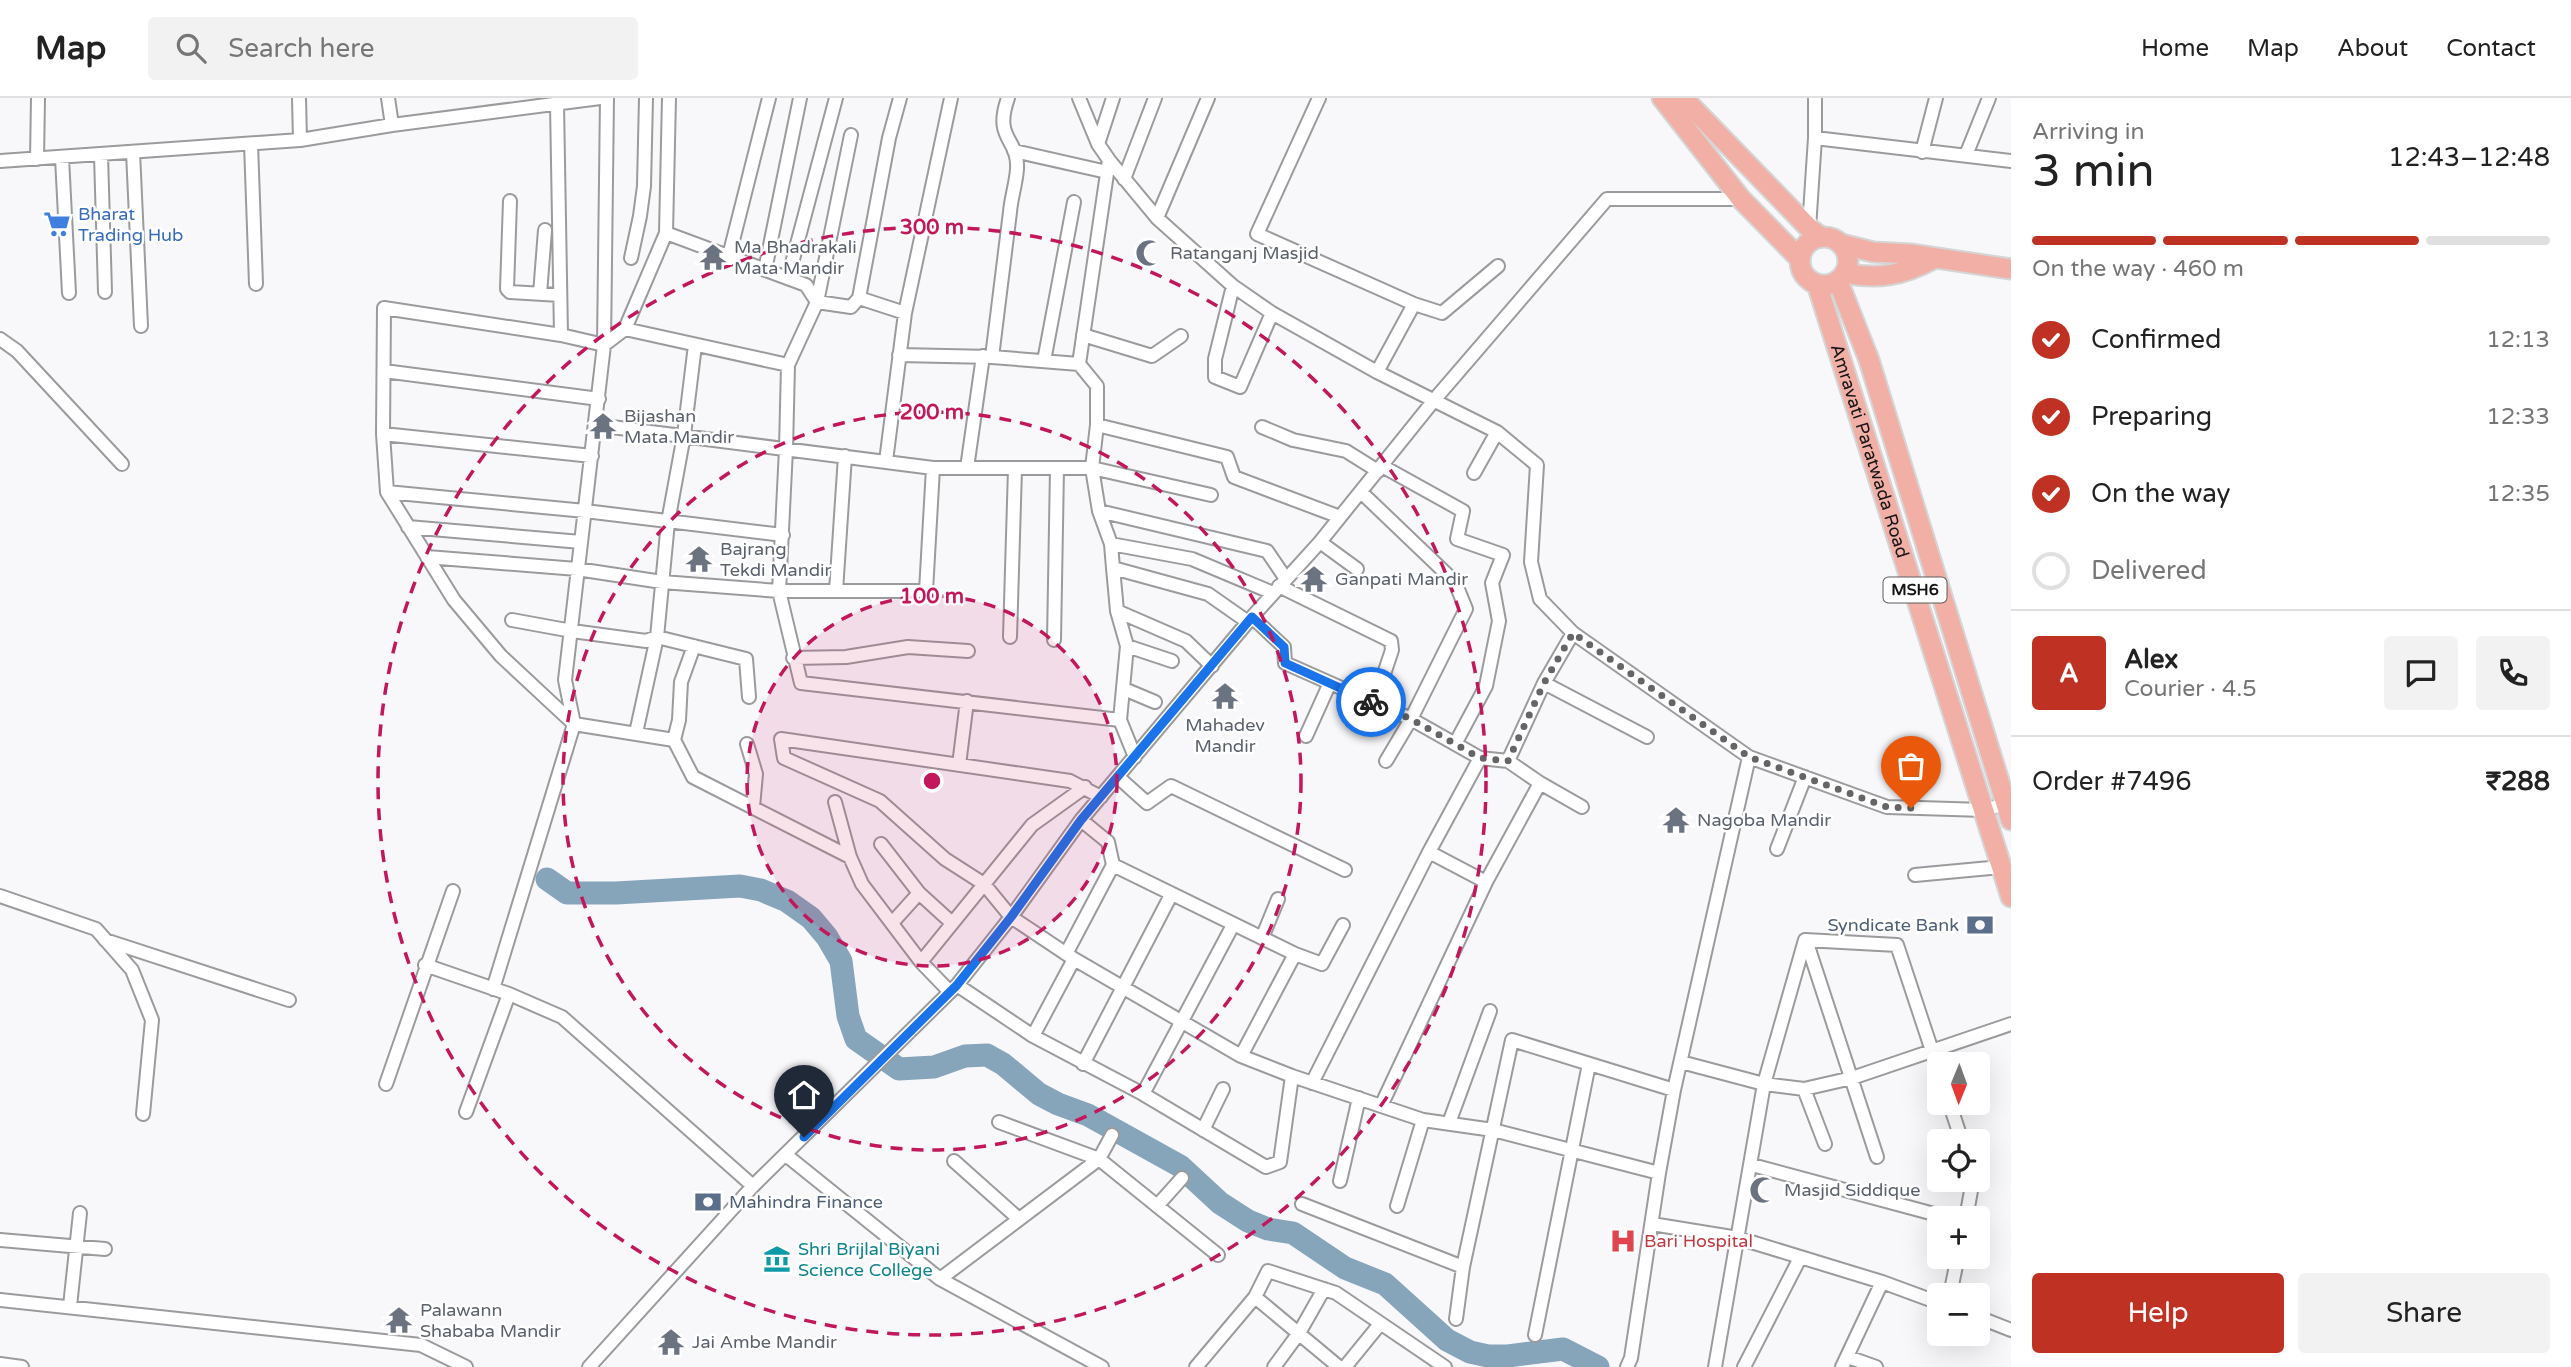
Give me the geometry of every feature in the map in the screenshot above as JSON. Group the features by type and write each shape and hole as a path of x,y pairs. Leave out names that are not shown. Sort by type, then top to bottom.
{"main road":[{"path":"1662,98 1686,104 1815,233 1841,244 1873,252 2011,269"},
{"path":"1686,104 1741,199 1800,259"},
{"path":"1815,233 1800,259 1802,270 1817,284 1828,285 1841,277 1848,263 1847,253 1841,244"},
{"path":"1841,277 1868,278 1905,272 1933,259"},
{"name":"Amravati Paratwada Road","path":"1841,277 2008,812"},
{"name":"Amravati Paratwada Road","path":"1817,284 2011,897"}],"street":[{"path":"37,159 38,98"},
{"path":"299,98 300,140"},
{"path":"388,98 392,125"},
{"path":"0,161 300,140 520,103 557,104 600,98"},
{"path":"494,989 574,724 565,680 604,345 607,98"},
{"path":"631,258 643,194 646,98"},
{"path":"604,345 625,329 666,233 669,98"},
{"path":"729,257 769,98"},
{"path":"765,270 800,98"},
{"path":"788,278 836,98"},
{"path":"666,233 806,285 817,302 851,307 859,298 889,138 900,98"},
{"path":"886,461 905,313 951,98"},
{"path":"967,468 988,356 1017,169 1014,151 1004,133 1002,123 1007,98"},
{"path":"1079,98 1108,166 1079,364"},
{"path":"1098,144 1113,98"},
{"path":"1124,178 1155,98"},
{"path":"1157,218 1208,98"},
{"path":"1319,98 1257,234 1441,313 1497,266"},
{"path":"1815,98 1815,233"},
{"path":"1922,152 1936,98"},
{"path":"1966,155 1989,98"},
{"path":"557,104 561,335"},
{"path":"851,135 817,302 788,365 779,592 801,683 1120,720"},
{"path":"1815,138 2011,161"},
{"path":"251,144 256,284"},
{"path":"1014,151 1108,166 1124,178 1157,218 1233,286 1272,313 1377,372 1497,432 1537,465 1531,562 1540,599 1573,633 1749,757 1887,807 2008,812"},
{"path":"133,152 141,326"},
{"path":"101,155 106,292"},
{"path":"62,158 69,293"},
{"path":"589,1367 753,1186 953,988 1011,917 1081,820 1279,586 1320,542 1435,399 1607,199 1741,199"},
{"path":"510,201 507,289 510,292 560,295"},
{"path":"1044,360 1074,202"},
{"path":"540,294 545,230"},
{"path":"1233,286 1215,359 1215,377 1240,387 1272,313"},
{"path":"859,298 905,313"},
{"path":"1377,372 1415,304"},
{"path":"604,345 561,335 384,308 383,434 387,492 454,600 501,656 574,724 674,740"},
{"path":"625,329 788,365"},
{"path":"1083,335 1152,356 1181,335"},
{"path":"0,339 18,351 122,464"},
{"path":"636,733 657,637 668,522 684,435 695,345"},
{"path":"898,355 988,356 1079,364 1097,386 1097,425 1092,468 1099,511 1111,544 1118,611 1127,646 1120,720 1135,757"},
{"path":"384,371 599,399"},
{"path":"596,425 933,468 1092,468 1211,495"},
{"path":"1097,425 1227,457 1234,477 1340,517"},
{"path":"1262,427 1293,440 1346,451 1462,510 1457,539 1503,555 1492,583 1499,621 1486,686 1455,744"},
{"path":"1474,472 1497,432"},
{"path":"383,434 593,456"},
{"path":"836,591 845,456"},
{"path":"427,557 577,569 662,582 779,592 926,591 933,468"},
{"path":"1010,637 1016,469"},
{"path":"1054,640 1057,469"},
{"path":"387,492 585,511 783,535"},
{"path":"1361,492 1455,582 1466,609 1411,719 1385,761"},
{"path":"1099,511 1267,551 1279,586"},
{"path":"408,527 581,542"},
{"path":"1320,542 1357,569"},
{"path":"1111,544 1192,559 1279,586 1391,641 1392,650 1374,704"},
{"path":"1113,568 1208,594 1250,620 1284,647 1285,663 1329,685 1411,719 1480,758 1508,761 1582,807"},
{"path":"1118,611 1186,641 1212,666"},
{"path":"512,620 646,641 657,637 746,659 749,697"},
{"path":"1508,761 1544,683 1573,633"},
{"path":"694,646 681,682 680,720 674,740 693,777 850,857"},
{"path":"1127,646 1172,661"},
{"path":"793,658 846,657 908,647 968,651"},
{"path":"1544,683 1647,737"},
{"path":"1306,736 1329,685"},
{"path":"1124,689 1155,702"},
{"path":"959,765 967,701"},
{"path":"1101,797 1070,781 781,739 784,758 880,801 946,859 984,884 1011,917 1070,956 1241,1056 1423,1120 1493,1130 1659,1173"},
{"path":"747,744 756,774 753,807"},
{"path":"1627,1367 1631,1358 1674,1090 1749,757"},
{"path":"1312,1083 1429,852 1480,758"},
{"path":"1118,777 1147,803 1171,786 1345,870"},
{"path":"1777,849 1805,777"},
{"path":"1381,1106 1486,882 1540,783"},
{"path":"921,962 1031,825 1085,787"},
{"path":"835,802 850,857 862,884 921,962 953,988 1033,1036 1143,1094 1266,1167 1275,1166 1282,1156 1292,1076"},
{"path":"1033,1036 1113,865 1108,842 1081,820"},
{"path":"881,844 919,894 952,923"},
{"path":"1429,852 1486,882"},
{"path":"1113,865 1233,925 1322,964 1343,925"},
{"path":"1915,876 2001,867"},
{"path":"386,1084 425,965 453,891"},
{"path":"892,923 919,894"},
{"path":"1083,1064 1171,895"},
{"path":"0,896 96,929 132,970 152,1020 143,1114"},
{"path":"1262,938 1278,899"},
{"path":"1143,1094 1233,925"},
{"path":"105,940 289,1000"},
{"path":"1805,940 1897,945 1932,1051"},
{"path":"1805,940 1877,1157"},
{"path":"1715,1367 1765,1084 1805,940"},
{"path":"1241,1056 1295,954"},
{"path":"425,965 562,1017 753,1186"},
{"path":"466,1112 509,995"},
{"path":"1449,1123 1490,1011"},
{"path":"1682,1062 1765,1084 1804,1090 1852,1078 2011,1024"},
{"path":"1456,1319 1463,1267 1512,1040 1674,1090"},
{"path":"1535,1335 1589,1064"},
{"path":"1203,1130 1223,1089"},
{"path":"1804,1090 1825,1144"},
{"path":"1340,1181 1359,1098"},
{"path":"1397,1206 1423,1120"},
{"path":"999,1122 1099,1159 1218,1255"},
{"path":"940,1279 1099,1159 1112,1135"},
{"path":"786,1155 940,1279 1102,1367"},
{"path":"954,1161 1019,1219"},
{"path":"1752,1165 1927,1212"},
{"path":"1157,1206 1182,1178"},
{"path":"1302,1204 1463,1267"},
{"path":"70,1306 80,1213"},
{"path":"1652,1224 1738,1238 1927,1299"},
{"path":"0,1240 104,1249"},
{"path":"1744,1367 1800,1258"},
{"path":"1196,1367 1255,1297 1268,1271 1336,1293 1445,1367"},
{"path":"1876,1367 1845,1362 1882,1282"},
{"path":"1274,1367 1299,1333 1324,1289"},
{"path":"1255,1297 1339,1367"},
{"path":"0,1300 421,1345 466,1367"},
{"path":"1990,1322 2011,1330"},
{"path":"1345,1367 1380,1324"},
{"path":"0,1364 22,1367"}],"waterway":[{"path":"547,879 567,893 740,886 761,890 787,901 811,918 827,937 841,961 848,1016 856,1039 899,1069 934,1067 965,1056 987,1055 1003,1064 1039,1094 1088,1115 1180,1166 1220,1203 1248,1221 1268,1229 1293,1233 1345,1268 1385,1284 1447,1340 1470,1352 1508,1356 1563,1349 1598,1367"}],"way so far":[{"path":"1371,702 1411,719 1480,758 1508,761 1544,683 1573,633 1749,757 1887,807 1911,808"}],"place":[{"name":"Bharat Trading Hub","path":"57,224"},
{"name":"Ratanganj Masjid","path":"1149,253"},
{"name":"Ma Bhadrakali Mata Mandir","path":"713,257"},
{"name":"Bijashan Mata Mandir","path":"603,426"},
{"name":"Bajrang Tekdi Mandir","path":"699,559"},
{"name":"Ganpati Mandir","path":"1314,579"},
{"name":"Mahadev Mandir","path":"1225,696"},
{"name":"Nagoba Mandir","path":"1676,820"},
{"name":"Syndicate Bank","path":"1980,925"},
{"name":"Masjid Siddique","path":"1763,1190"},
{"name":"Mahindra Finance","path":"708,1202"},
{"name":"Bari Hospital","path":"1623,1241"},
{"name":"Shri Brijlal Biyani Science College","path":"777,1259"},
{"name":"Palawann Shababa Mandir","path":"399,1320"},
{"name":"Jai Ambe Mandir","path":"671,1342"}],"route":[{"path":"804,1137 957,985 1011,917 1081,820 1252,617 1284,647 1285,663 1371,702"}]}
